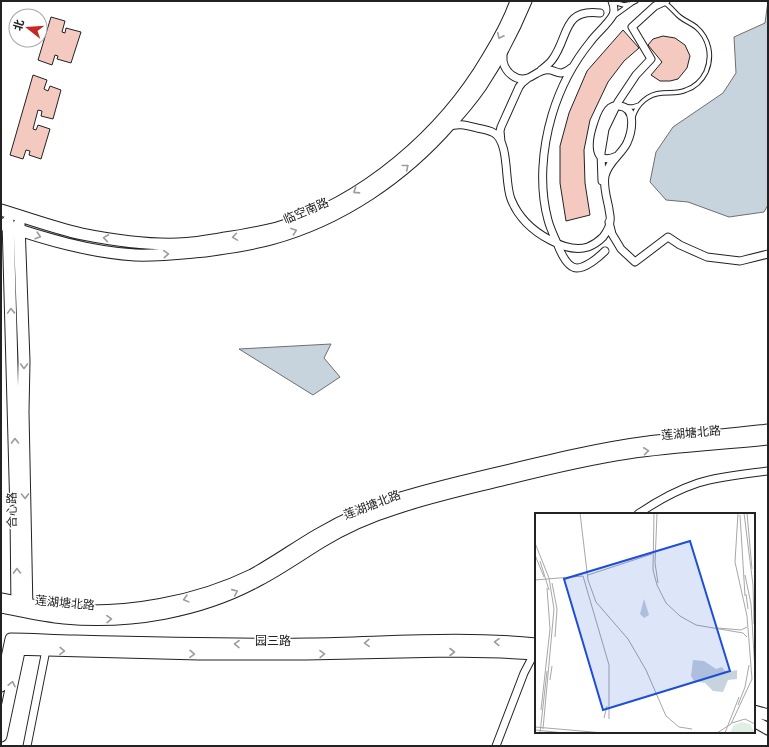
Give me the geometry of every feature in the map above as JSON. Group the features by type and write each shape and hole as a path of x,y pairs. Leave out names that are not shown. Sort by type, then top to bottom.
{"main road":[{"name":"临空南路","path":"9,212 81,234 127,241 179,244 246,235 277,227 328,208 384,173 414,149 439,123 479,73 497,42 516,1"},
{"name":"临空南路","path":"9,227 57,242 94,250 135,255 150,255 182,254 219,249 270,239 318,222 367,196 410,164 431,146 481,86 504,49 518,22 526,1"},
{"name":"合心路","path":"9,212 16,514 22,607"},
{"name":"莲湖塘北路","path":"1,607 91,611 119,610 176,602 224,587 281,558 337,524 370,508 396,500 478,477 549,460 626,445 768,430"},
{"name":"莲湖塘北路","path":"1,599 43,615 66,618 119,619 178,611 236,592 284,566 321,542 343,530 373,516 397,508 487,484 604,458 651,450 768,439"},
{"name":"园三路","path":"15,644 73,641 244,644 465,641 535,651"},
{"name":"园三路","path":"15,644 46,650 198,654 535,651"},
{"path":"1,686 15,644"},
{"path":"1,736 15,644"},
{"path":"755,711 768,716"},
{"path":"755,722 768,729"}],"street":[{"path":"560,253 548,221 543,194 544,166 548,132 558,95 573,67 590,41 612,16 614,6 612,1"},
{"path":"664,1 655,6 632,27 651,59 636,75 620,106 605,129 602,157 602,183 606,210 612,234 620,249 635,262 668,237 680,245 707,257 740,261 768,254"},
{"path":"600,13 586,12 574,18 553,60 539,72 522,83 519,87 501,127 500,136 505,156 508,190 514,205 523,219 531,227 545,237 570,247 588,247 606,233 610,221 605,183 607,169 606,163 602,157"},
{"path":"504,49 504,66 510,74 519,79 529,78"},
{"path":"539,72 548,70 563,73 573,67"},
{"path":"607,169 630,136 632,124 630,112 620,106"},
{"path":"447,128 459,124 486,129 494,133 502,144"},
{"path":"602,157 608,159 617,156"},
{"path":"545,237 570,264 578,268 590,263 606,251"},
{"path":"640,513 659,500 699,483 734,475 768,471"},
{"path":"27,746 46,650"},
{"path":"496,746 524,673 535,651"}],"lane":[{"path":"612,1 624,5 632,3"},
{"path":"609,21 636,1"},
{"path":"632,124 635,111 647,98 657,93 679,93 688,90 701,79 708,64 709,49 704,35 697,28 679,16 664,1"},
{"path":"620,106 633,107 640,104"}],"shaded area":[{"path":"768,1 768,205 764,212 729,217 688,202 666,200 650,182 656,152 673,127 723,93 736,73 734,37 765,23"},
{"path":"331,344 324,358 340,377 313,395 239,349"}],"building":[{"path":"51,17 65,21 62,32 65,33 66,28 81,32 71,63 57,59 58,56 55,55 52,65 38,60 42,48 48,48 48,27"},
{"path":"623,30 639,48 624,61 608,82 590,120 584,150 585,183 590,215 566,221 560,183 560,146 569,113 587,71"},
{"path":"663,36 675,38 685,45 690,56 687,68 678,79 670,81 660,81 651,75 662,62 648,45 653,39"},
{"path":"33,75 47,80 44,89 48,91 50,86 61,90 53,119 41,116 42,111 38,110 33,129 36,130 38,125 50,129 41,159 29,155 30,151 26,150 23,159 10,155"}]}
